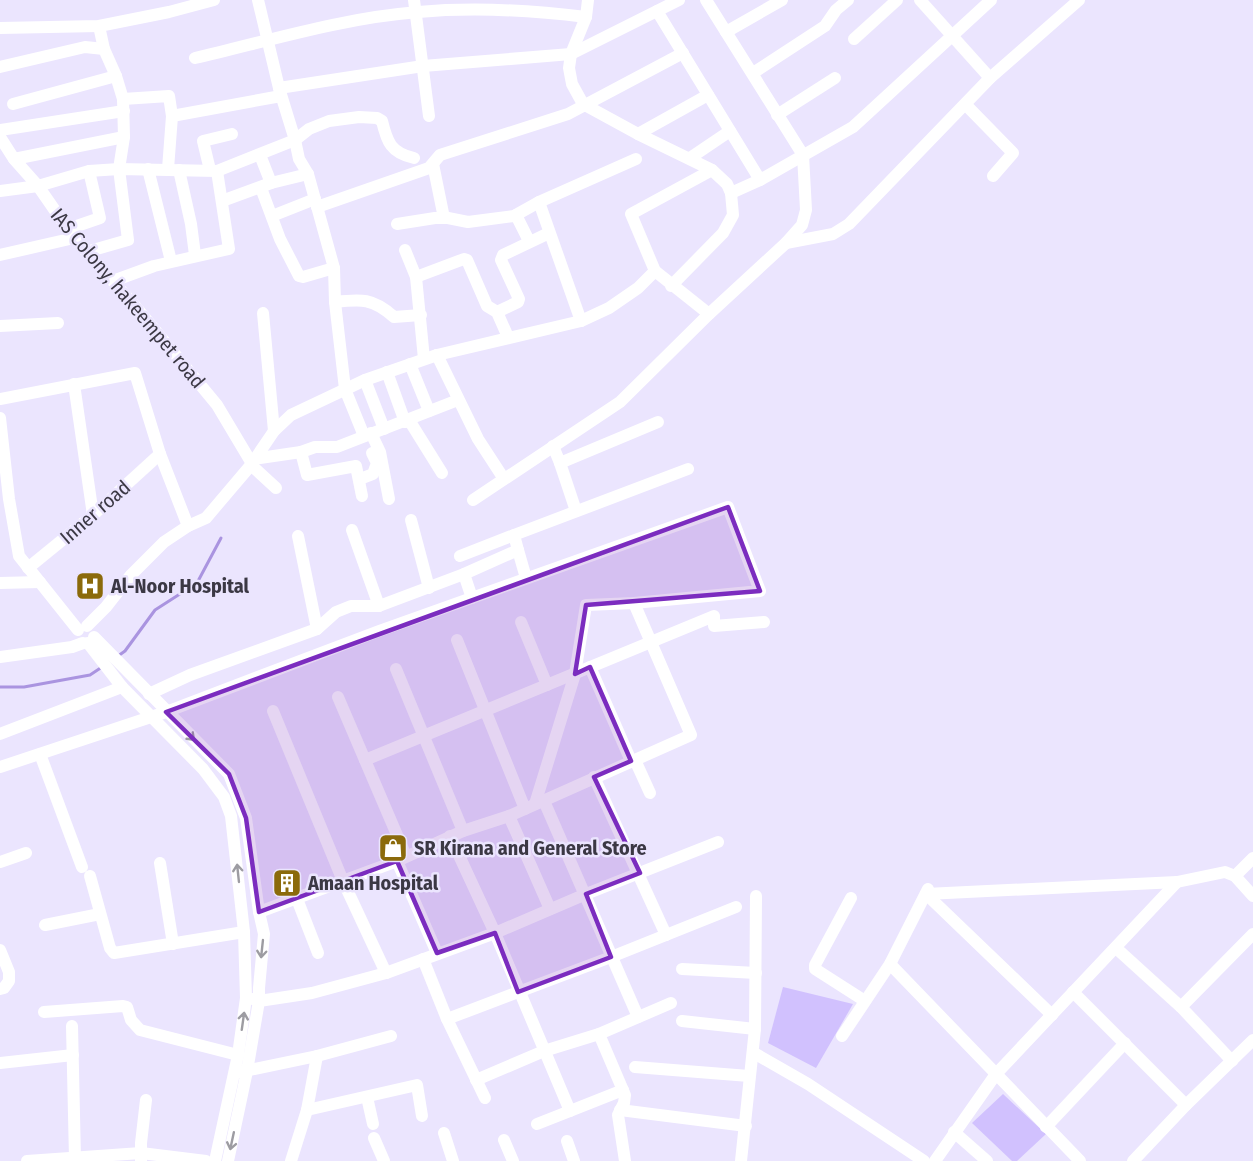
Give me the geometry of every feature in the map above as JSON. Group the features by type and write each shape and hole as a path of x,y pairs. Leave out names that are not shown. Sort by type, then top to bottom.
{"street":[{"path":"0,28 99,26 214,0"},
{"path":"258,0 280,92 299,159 308,174 334,268 335,302 345,389 377,463 373,474 360,479"},
{"path":"562,55 588,0"},
{"path":"172,116 280,92 423,66 562,55 679,0"},
{"path":"473,500 620,402 802,225 806,210 803,155 705,0"},
{"path":"726,32 782,0"},
{"path":"753,74 825,26 836,10 848,0"},
{"path":"854,39 897,0"},
{"path":"920,0 990,78"},
{"path":"731,194 853,127 991,0"},
{"path":"786,243 833,234 849,224 990,78 1068,4 1079,0"},
{"path":"415,6 429,116"},
{"path":"195,58 415,6 561,12 582,16"},
{"path":"657,11 760,180"},
{"path":"86,252 128,240 119,169 124,105 116,76 104,49 99,26"},
{"path":"0,67 86,47 104,49"},
{"path":"272,216 419,172 429,168 440,155 568,114 683,52"},
{"path":"0,657 72,647 86,636 131,575 164,542 188,526 206,518 274,431 291,415 365,380 424,359 581,321 609,308 638,288 663,278 723,233 733,215 731,194 727,184 707,173 690,158 581,105 572,84 569,68 562,55"},
{"path":"13,104 116,76"},
{"path":"777,115 835,78"},
{"path":"638,134 708,95"},
{"path":"0,130 169,96 174,170 191,224 195,255"},
{"path":"966,105 1012,153 993,176"},
{"path":"0,191 38,186 88,171 148,169 213,171 295,140 309,129 329,121 359,117 377,118 382,121 388,142 395,150 414,158"},
{"path":"690,158 730,130"},
{"path":"113,281 171,261 229,249 222,201 203,141 232,134"},
{"name":"IAS Colony, hakeempet road","path":"0,137 14,159 38,186 86,252 136,307 217,405 252,462 276,488"},
{"path":"14,159 123,137"},
{"path":"260,155 272,216 280,239 299,276 303,277 334,268"},
{"path":"397,224 444,218 468,222 516,215 539,202 636,159"},
{"path":"433,164 444,218"},
{"path":"148,169 171,261"},
{"path":"0,255 71,233 100,218 88,171"},
{"path":"707,173 631,214 663,278 709,314"},
{"path":"222,201 308,174"},
{"path":"539,202 581,321"},
{"path":"516,215 529,241"},
{"path":"497,312 518,302 519,299 501,260 503,255 549,233"},
{"path":"405,250 416,277 424,359"},
{"path":"416,277 464,259 467,260 487,306 497,312 508,337"},
{"path":"335,302 366,300 384,308 394,316 421,315"},
{"path":"263,313 274,431"},
{"path":"0,326 58,323"},
{"path":"437,355 458,400 504,479"},
{"path":"410,364 429,411"},
{"path":"387,372 407,421 442,474"},
{"path":"0,399 135,373 160,454 188,526"},
{"path":"365,380 384,429"},
{"path":"74,384 93,515"},
{"path":"252,462 315,447 337,447 458,400"},
{"path":"0,418 4,500 19,556 110,662 148,694 229,774 246,818 264,934 259,1001 228,1161"},
{"path":"560,463 658,422"},
{"path":"366,435 380,452 389,499"},
{"path":"553,446 576,511"},
{"path":"301,452 307,475 356,466 362,496"},
{"name":"Inner road","path":"28,568 93,515 160,454"},
{"path":"460,556 688,469"},
{"path":"0,767 166,712 526,578 728,507 760,591 634,603 585,605 575,674 535,805"},
{"path":"411,520 429,588"},
{"path":"352,530 379,606"},
{"path":"514,535 526,578"},
{"path":"298,536 316,629"},
{"path":"148,694 190,675 316,629 336,612 351,606 379,606 464,574 518,550"},
{"path":"464,574 472,598"},
{"path":"0,583 40,582"},
{"path":"259,912 402,858 463,831 509,816 691,735 634,603"},
{"path":"365,760 714,616 714,626 764,622"},
{"path":"521,622 547,685"},
{"path":"458,640 484,711 586,894 638,1017"},
{"path":"110,662 122,687 203,769 224,797 231,816 244,932 246,998 238,1055 215,1161"},
{"path":"590,668 650,793"},
{"path":"396,669 463,831"},
{"path":"0,734 122,687"},
{"path":"338,697 365,760 437,953"},
{"path":"273,711 343,881 386,973"},
{"path":"40,754 86,871 110,948 114,952 244,932"},
{"path":"594,777 640,873 666,935"},
{"path":"509,816 550,909"},
{"path":"450,836 495,933 570,1111"},
{"path":"246,998 259,1001 312,993 386,973 495,933 718,842"},
{"path":"0,862 26,852"},
{"path":"1235,876 1253,858"},
{"path":"160,863 173,944"},
{"path":"927,892 1177,882 1225,872 1235,876 1253,896"},
{"path":"935,1161 996,1074 1177,882"},
{"path":"842,1036 890,964 927,892"},
{"path":"927,892 1052,1015"},
{"path":"741,1161 746,1126 748,1076 754,1053 756,896"},
{"path":"851,898 815,965 815,969 865,1001"},
{"path":"297,899 318,953"},
{"path":"447,1019 736,907"},
{"path":"45,925 100,914"},
{"path":"1180,1007 1253,934"},
{"path":"1116,948 1180,1007 1232,1061"},
{"path":"0,950 9,972 9,981 4,988 0,989"},
{"path":"423,959 447,1019 485,1098"},
{"path":"890,964 1080,1161"},
{"path":"682,969 756,973"},
{"path":"1073,992 1186,1105"},
{"path":"476,1080 544,1051 599,1034 671,1003"},
{"path":"44,1012 128,1007 131,1020 140,1030 238,1055"},
{"path":"682,1021 755,1029"},
{"path":"68,1160 73,1055 72,1026"},
{"path":"599,1034 625,1099 618,1121 625,1161"},
{"path":"234,1072 317,1056 391,1036"},
{"path":"1132,1161 1253,1040"},
{"path":"1046,1127 1125,1043"},
{"path":"754,1053 808,1084 924,1161"},
{"path":"0,1063 73,1055"},
{"path":"291,1161 307,1110 317,1056"},
{"path":"635,1067 748,1076"},
{"path":"307,1110 417,1085 422,1116"},
{"path":"537,1124 623,1090"},
{"path":"367,1097 373,1124"},
{"path":"141,1157 146,1100"},
{"path":"620,1110 746,1126"},
{"path":"954,1132 987,1161"},
{"path":"444,1133 453,1161"},
{"path":"374,1138 384,1161"},
{"path":"504,1140 513,1161"},
{"path":"567,1141 574,1161"},
{"path":"27,1161 141,1157 206,1161"}],"highlighted area":[{"path":"728,507 760,591 586,605 575,674 590,667 631,761 594,777 640,873 586,894 611,957 518,992 495,933 437,953 397,861 259,912 246,818 229,774 166,712"}],"shaded area":[{"path":"783,987 853,1004 816,1068 768,1043"},
{"path":"1003,1094 1046,1134 1017,1161 1012,1161 972,1123"}],"waterway":[{"path":"118,656 125,651 155,610 197,583 221,538"},
{"path":"0,687 24,687 90,675 102,667"}],"place":[{"name":"Al-Noor Hospital","path":"90,586"},
{"name":"SR Kirana and General Store","path":"393,848"},
{"name":"Amaan Hospital","path":"287,883"}]}
